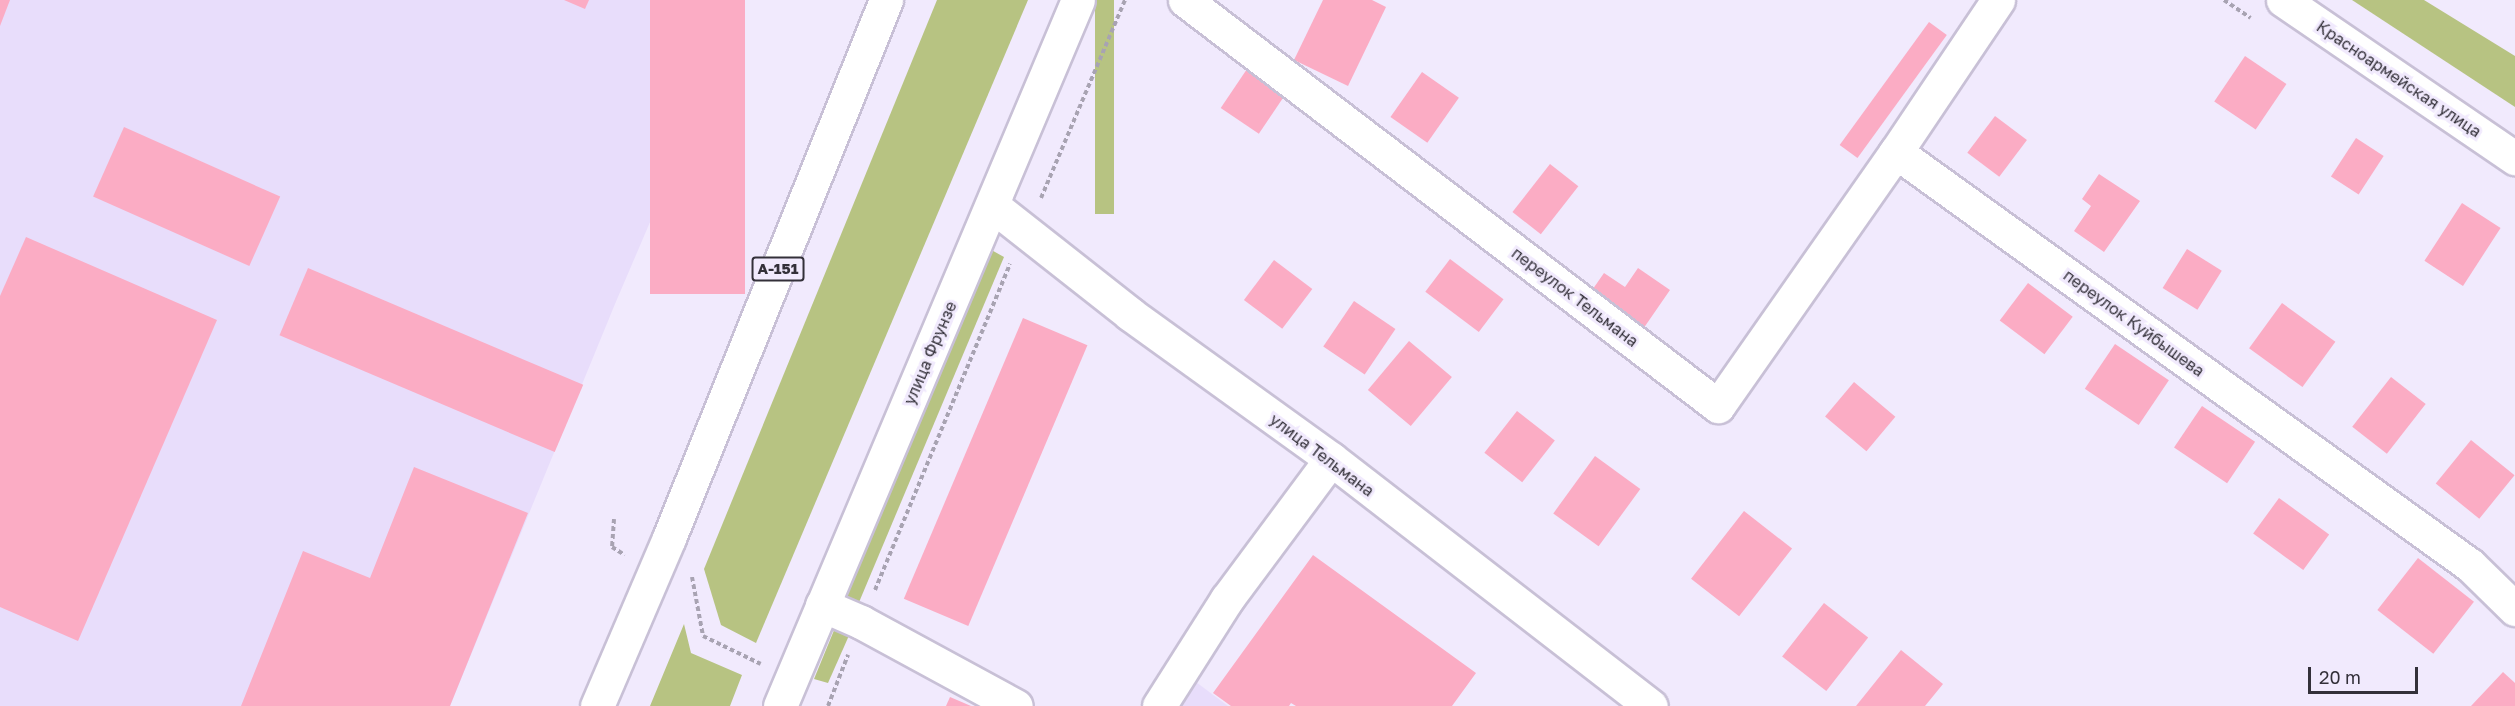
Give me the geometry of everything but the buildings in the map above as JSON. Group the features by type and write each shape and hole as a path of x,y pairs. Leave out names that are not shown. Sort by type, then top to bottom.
{"main road":[{"name":"А-151","path":"597,706 669,538 886,0"},
{"name":"улица Фрунзе","path":"780,706 1078,0"},
{"name":"переулок Тельмана","path":"1185,0 1718,406 1896,152"},
{"path":"1896,152 1998,0"},
{"name":"Красноармейская улица","path":"2283,0 2515,158"},
{"name":"переулок Куйбышева","path":"1896,152 2470,564 2515,609"},
{"name":"улица Тельмана","path":"993,206 1130,314 1331,459 1651,706"},
{"path":"1159,706 1227,599 1331,459"},
{"path":"822,605 861,622 1016,706"}],"path":[{"path":"828,706 1023,231 1059,162 1125,0"},
{"path":"614,519 612,547 626,556"},
{"path":"690,568 703,636"}],"shaded area":[{"path":"0,0 745,0 615,304 450,706 0,706"},
{"path":"1192,679 1228,706 1178,706"}],"green space":[{"path":"937,0 1028,0 756,643 721,625 704,569"},
{"path":"1095,0 1114,0 1114,214 1095,214"},
{"path":"2352,0 2424,0 2515,56 2515,107"},
{"path":"986,247 1004,257 857,607 844,601"},
{"path":"837,623 851,631 828,683 814,679"},
{"path":"684,624 691,653 742,675 730,706 650,706"}]}
